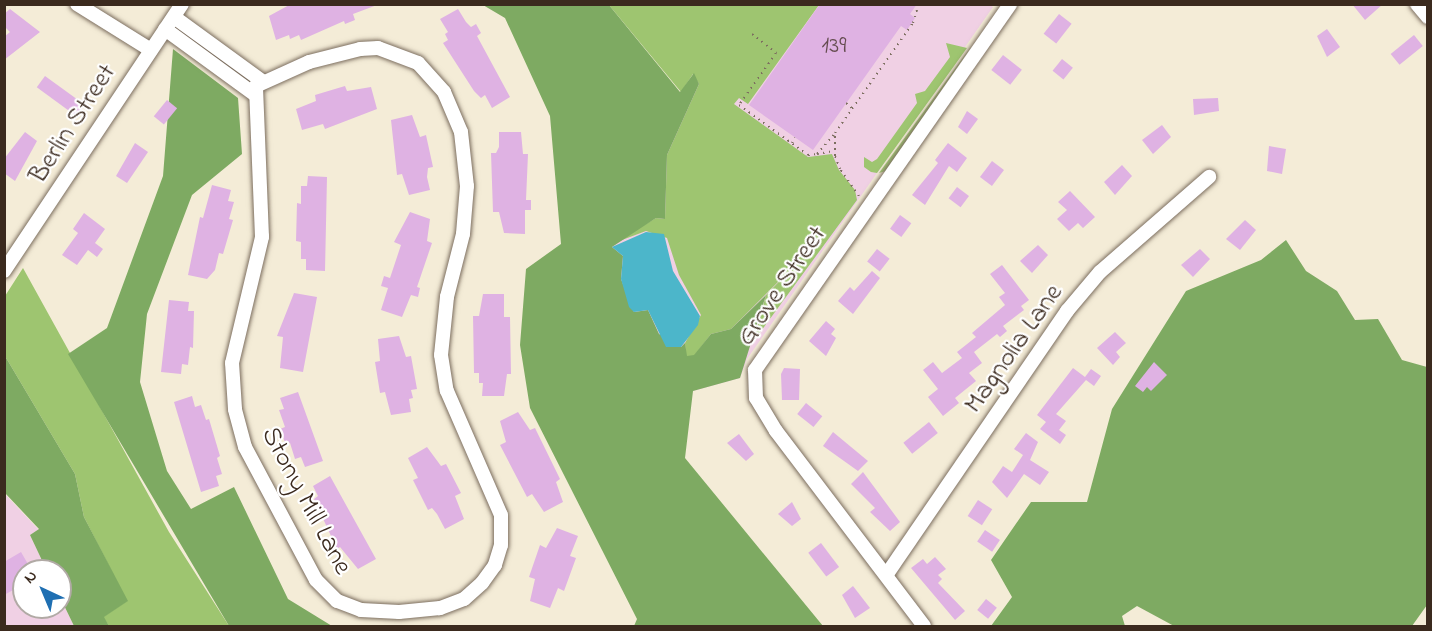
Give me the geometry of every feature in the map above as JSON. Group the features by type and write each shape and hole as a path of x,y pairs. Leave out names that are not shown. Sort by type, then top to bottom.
{"street":[{"path":"77,4 151,50"},
{"name":"Berlin Street","path":"4,271 182,4"},
{"name":"Grove Street","path":"924,627 887,574 776,431 756,398 755,370 1010,4"},
{"path":"1417,4 1428,17"},
{"path":"165,29 254,94 262,81 174,17"},
{"name":"Stony Mill Lane","path":"254,94 262,237 232,363 235,409 245,447 326,592 361,610 440,608 464,599 482,583 495,565 501,545 501,515 447,391 441,355 447,297 463,234 467,186 460,132 444,92 418,63 394,52 360,49 309,62 262,81"},
{"name":"Magnolia Lane","path":"887,574 1067,311 1100,272 1209,177"}],"path":[{"path":"817,154 835,133 913,23 918,7"},
{"path":"752,34 776,53 739,105 808,155 834,151"},
{"path":"846,103 852,108"},
{"path":"760,120 764,116"},
{"path":"835,133 834,151 840,169 859,196"},
{"path":"792,143 795,138"}],"shaded area":[{"path":"990,4 993,7 747,359 740,378 693,391 573,249 741,5"},
{"path":"4,493 39,530 30,535 41,559 12,559 12,619 71,619 74,626 5,626"}],"green space":[{"path":"483,5 609,5 680,92 694,73 699,84 667,155 665,219 656,218 612,247 623,256 621,279 634,312 648,310 659,334 681,347 685,343 687,356 694,355 711,334 731,329 766,295 740,378 693,391 685,458 823,626 634,626 637,619 530,408 520,345 526,269 561,244 550,116 505,18"},
{"path":"609,5 819,5 748,104 739,98 734,104 808,157 832,154 839,170 855,190 857,200 753,342 766,295 804,256 731,329 711,334 694,356 686,356 685,343 701,315 679,275 667,238 646,231 614,243 656,218 665,219 667,155 699,84 693,74 681,92"},
{"path":"946,43 967,48 877,173 871,172 864,167 864,157 872,162 877,159 917,103 915,94 925,91 950,57"},
{"path":"970,48 886,171 879,173"},
{"path":"173,49 238,98 242,154 192,195 147,314 140,382 167,471 191,509 234,487 288,599 332,626 229,626 68,354 107,328 163,176"},
{"path":"1286,240 1306,271 1337,291 1355,320 1378,319 1402,360 1427,367 1427,605 1412,626 1174,626 1137,606 1122,616 1125,626 991,626 1012,597 991,560 1031,502 1087,502 1112,409 1186,291 1261,260"},
{"path":"23,268 169,532 229,626 109,626 103,617 127,601 84,517 75,474 5,356 5,296"},
{"path":"5,356 75,474 84,517 128,601 104,617 109,626 74,626 71,619 72,559 41,559 30,535 39,529 5,493"}],"water":[{"path":"646,232 664,234 673,271 700,316 698,325 681,347 666,347 648,310 634,312 629,307 621,279 623,256 612,247"}],"building":[{"path":"291,4 377,5 353,14 355,20 345,24 344,21 301,40 299,35 290,39 289,35 276,40 269,16"},
{"path":"820,4 917,4 910,14 915,18 907,30 901,26 813,150 749,105"},
{"path":"1352,4 1383,4 1365,20"},
{"path":"10,9 40,32 4,60 4,37 10,32 4,26 4,14"},
{"path":"458,9 471,27 476,24 481,33 477,36 510,97 492,108 485,95 481,98 474,91 443,43 448,40 445,34 448,32 440,19"},
{"path":"1059,14 1072,24 1056,44 1044,34"},
{"path":"1327,29 1340,47 1327,57 1317,36"},
{"path":"1414,35 1423,46 1399,65 1391,54"},
{"path":"1003,55 1022,70 1010,85 991,70"},
{"path":"1062,59 1073,68 1063,79 1053,71"},
{"path":"45,76 85,105 76,116 37,87"},
{"path":"345,86 347,91 371,87 377,109 325,129 323,124 302,130 296,109 316,101 315,95"},
{"path":"1218,98 1219,111 1194,115 1193,99"},
{"path":"167,100 177,108 164,125 154,116"},
{"path":"967,111 978,119 967,134 958,127"},
{"path":"412,115 420,137 426,135 433,167 428,168 427,177 430,190 409,195 402,174 397,175 391,120"},
{"path":"1162,125 1171,137 1153,154 1142,140"},
{"path":"25,132 37,141 15,181 4,173 4,159"},
{"path":"499,132 521,132 523,154 528,154 526,200 531,200 531,210 525,210 525,234 504,233 499,212 493,212 491,153 496,153 499,147"},
{"path":"135,143 148,152 127,183 116,176"},
{"path":"948,143 967,158 957,172 949,166 925,205 912,195 938,163 935,160"},
{"path":"1269,146 1286,149 1282,174 1267,171"},
{"path":"992,161 1004,170 992,186 980,177"},
{"path":"1122,165 1132,176 1115,195 1104,182"},
{"path":"308,176 327,177 325,271 306,270 306,259 301,259 301,242 296,241 297,203 301,204 301,186 307,186"},
{"path":"212,185 231,190 228,201 234,202 229,219 233,220 223,254 219,253 215,270 207,279 188,275 200,217 203,218"},
{"path":"957,187 969,196 961,207 949,198"},
{"path":"1070,191 1095,217 1083,228 1078,223 1069,231 1057,219 1067,210 1058,202"},
{"path":"410,212 430,219 427,241 432,243 417,287 420,288 418,297 411,295 402,317 381,310 388,288 381,286 384,276 390,278 401,245 394,242"},
{"path":"84,213 105,229 95,243 103,249 97,257 88,250 77,265 62,255 78,233 73,229"},
{"path":"900,215 911,223 901,237 890,229"},
{"path":"1245,220 1256,230 1240,250 1226,239"},
{"path":"1038,245 1048,255 1032,273 1020,261"},
{"path":"877,249 890,259 880,271 867,262"},
{"path":"1200,249 1210,259 1193,277 1181,265"},
{"path":"1002,265 1029,300 1021,306 1024,310 1003,326 1007,331 1000,337 997,334 974,352 982,363 969,373 976,381 955,398 959,403 943,416 928,397 938,389 923,370 933,362 942,373 962,358 957,352 976,337 972,333 1005,305 999,297 1005,293 990,274"},
{"path":"872,271 880,278 853,314 838,301 850,287 854,291"},
{"path":"294,293 317,297 303,372 280,368 283,337 277,336"},
{"path":"483,294 504,294 504,317 510,317 511,374 507,374 504,396 482,396 483,383 479,383 479,373 474,373 473,316 479,316"},
{"path":"169,300 189,302 188,311 194,311 193,348 190,347 188,365 182,364 181,374 161,372"},
{"path":"826,321 835,329 831,334 836,338 826,356 809,341"},
{"path":"1115,332 1126,343 1116,352 1120,357 1113,365 1097,348"},
{"path":"399,336 406,357 411,356 417,389 411,390 413,398 409,399 411,412 391,415 385,392 380,393 375,362 380,361 378,339"},
{"path":"1154,362 1167,375 1151,391 1147,387 1143,392 1135,386"},
{"path":"784,368 800,369 799,400 782,400 781,374"},
{"path":"1073,368 1085,377 1091,369 1101,376 1094,386 1086,380 1056,414 1066,421 1059,430 1066,435 1060,444 1040,429 1046,422 1037,415"},
{"path":"298,392 323,461 305,467 301,457 295,459 290,443 286,445 280,429 285,427 279,410 284,409 280,398"},
{"path":"192,396 195,407 201,405 206,420 209,419 220,456 217,458 222,474 216,476 219,486 201,492 174,402"},
{"path":"806,403 822,416 814,427 797,414"},
{"path":"518,412 530,430 535,428 560,479 556,482 563,502 544,512 532,494 527,497 500,445 506,442 500,421"},
{"path":"929,422 938,433 912,454 903,443"},
{"path":"833,432 868,461 858,471 823,446"},
{"path":"1026,433 1038,442 1030,460 1049,472 1040,485 1024,474 1007,498 992,482 1003,466 1012,472 1023,455 1014,449"},
{"path":"739,434 754,454 746,461 727,443"},
{"path":"427,447 441,466 446,464 461,493 455,496 464,519 445,529 432,508 428,510 413,480 418,478 408,458"},
{"path":"863,472 900,522 890,531 870,512 875,508 851,484"},
{"path":"330,476 376,559 358,569 340,547 337,549 314,499 318,496 313,486"},
{"path":"978,500 992,509 982,525 968,516"},
{"path":"792,502 801,519 792,526 778,514"},
{"path":"557,528 578,536 570,556 576,558 564,591 558,588 550,608 530,601 535,579 529,577 540,545 546,548"},
{"path":"985,530 1000,540 992,552 977,542"},
{"path":"821,543 839,567 826,577 808,553"},
{"path":"21,552 25,559 12,559 12,591 4,595 4,562"},
{"path":"935,557 946,569 938,575 942,579 938,583 965,611 955,620 911,568 923,559 927,564"},
{"path":"853,586 870,608 855,618 842,595"},
{"path":"986,599 997,608 988,619 977,610"}]}
